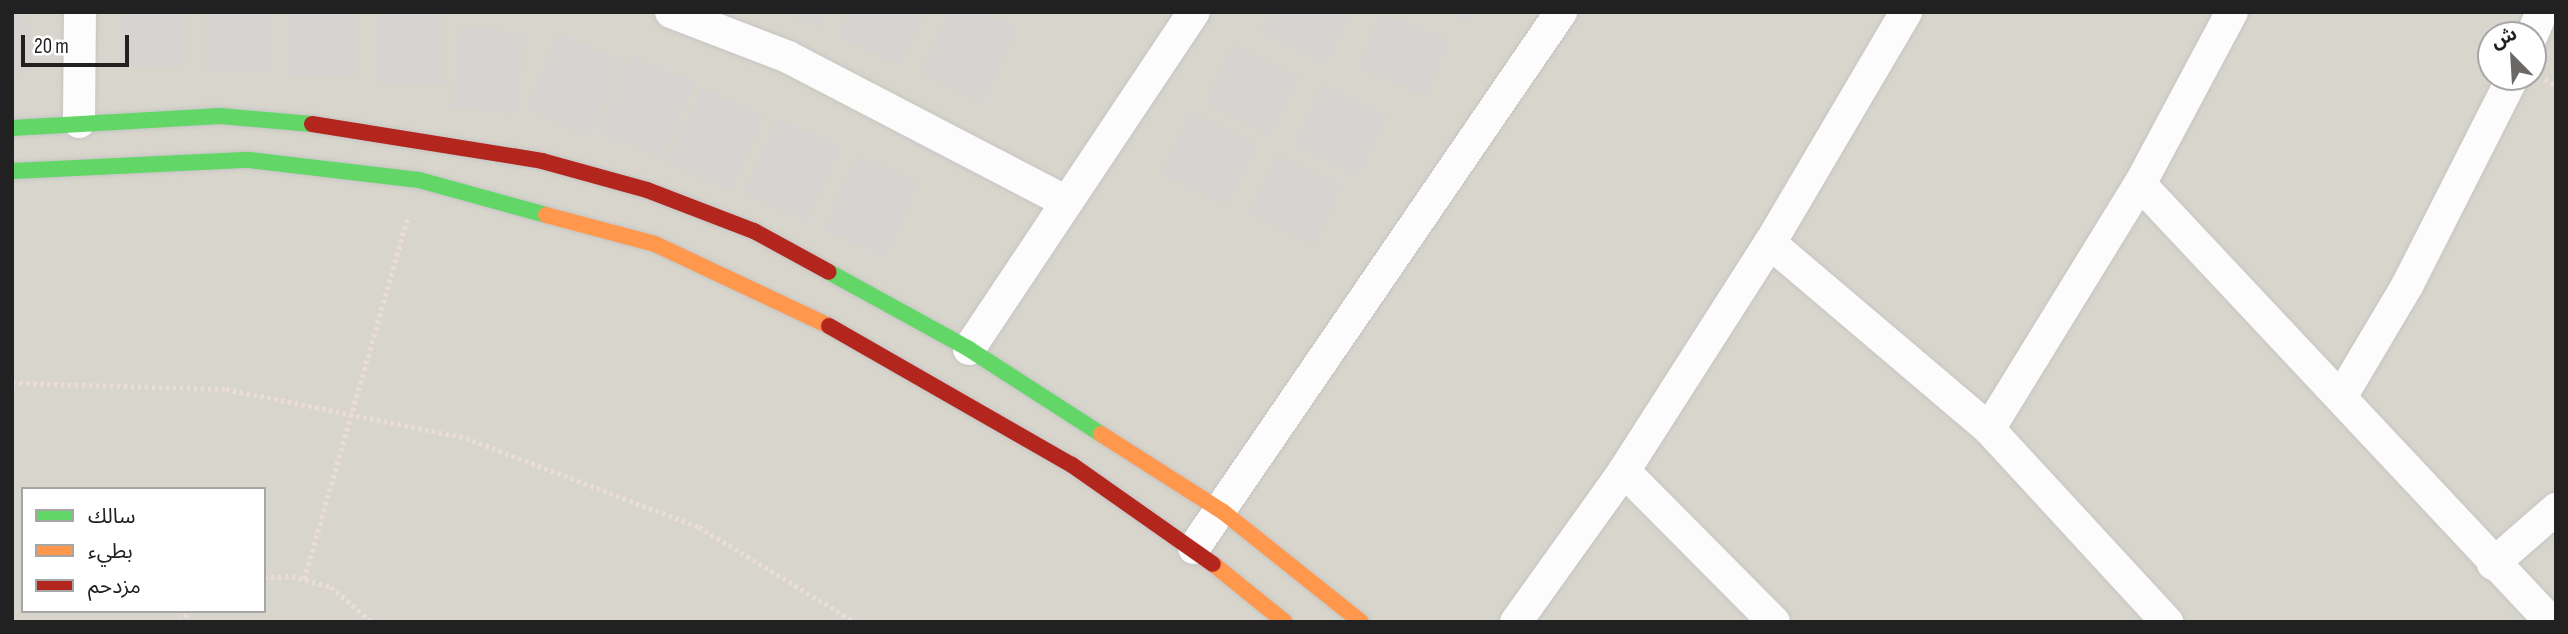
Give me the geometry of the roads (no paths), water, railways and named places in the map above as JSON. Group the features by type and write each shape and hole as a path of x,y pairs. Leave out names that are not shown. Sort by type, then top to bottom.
{"street":[{"path":"79,122 80,12"},
{"path":"671,12 789,57 1067,202"},
{"path":"968,349 1194,12"},
{"path":"1194,548 1222,511 1561,12"},
{"path":"1516,622 1624,471 1770,243 1906,12"},
{"path":"1989,429 2140,184 2232,12"},
{"path":"2341,397 2408,284 2506,91"},
{"path":"12,128 79,122 220,116 434,139 542,161 754,230 968,349 1222,511 1361,622"},
{"path":"12,171 144,160 250,160 419,180 655,244 853,337 1072,465 1194,548 1285,622"},
{"path":"2140,184 2341,397 2493,564 2551,622"},
{"path":"1770,243 1989,429 2167,622"},
{"path":"1624,471 1774,622"},
{"path":"2493,564 2556,509"}]}
